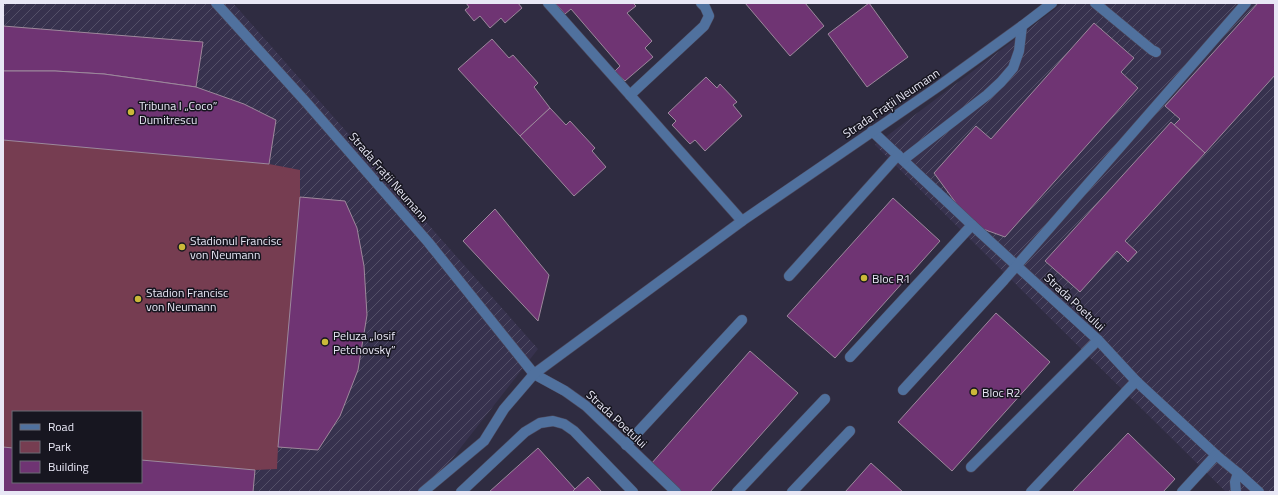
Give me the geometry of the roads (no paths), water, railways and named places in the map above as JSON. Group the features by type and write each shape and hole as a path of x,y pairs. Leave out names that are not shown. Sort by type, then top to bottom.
{"street":[{"name":"Strada Frații Neumann","path":"216,3 305,101 428,242 534,374"},
{"path":"548,3 742,221"},
{"path":"630,95 704,26 709,16 705,7 701,3"},
{"name":"Strada Frații Neumann","path":"423,492 484,441 504,409 534,374 742,221 872,130 939,86 1052,3"},
{"path":"1095,3 1156,52"},
{"path":"903,390 1017,265 1246,3"},
{"path":"789,276 901,158 987,95 1001,82 1013,68 1019,51 1022,26"},
{"name":"Strada Poetului","path":"872,130 972,225 1098,340 1136,380 1216,455 1259,492"},
{"path":"850,357 972,225"},
{"path":"626,445 742,320"},
{"path":"971,467 1098,340"},
{"name":"Strada Poetului","path":"534,374 565,391 586,406 676,492"},
{"path":"1031,492 1136,380"},
{"path":"737,492 825,400"},
{"path":"461,492 525,432 540,423 553,421 564,424 574,431 633,492"},
{"path":"792,492 850,431"},
{"path":"1182,492 1216,455"},
{"path":"1236,492 1235,482 1238,473"}],"place":[{"name":"Tribuna I „Coco” Dumitrescu","path":"131,112"},
{"name":"Stadionul Francisc von Neumann","path":"182,247"},
{"name":"Bloc R1","path":"864,278"},
{"name":"Stadion Francisc von Neumann","path":"138,299"},
{"name":"Peluza „Iosif Petchovsky”","path":"325,342"},
{"name":"Bloc R2","path":"974,392"}]}
